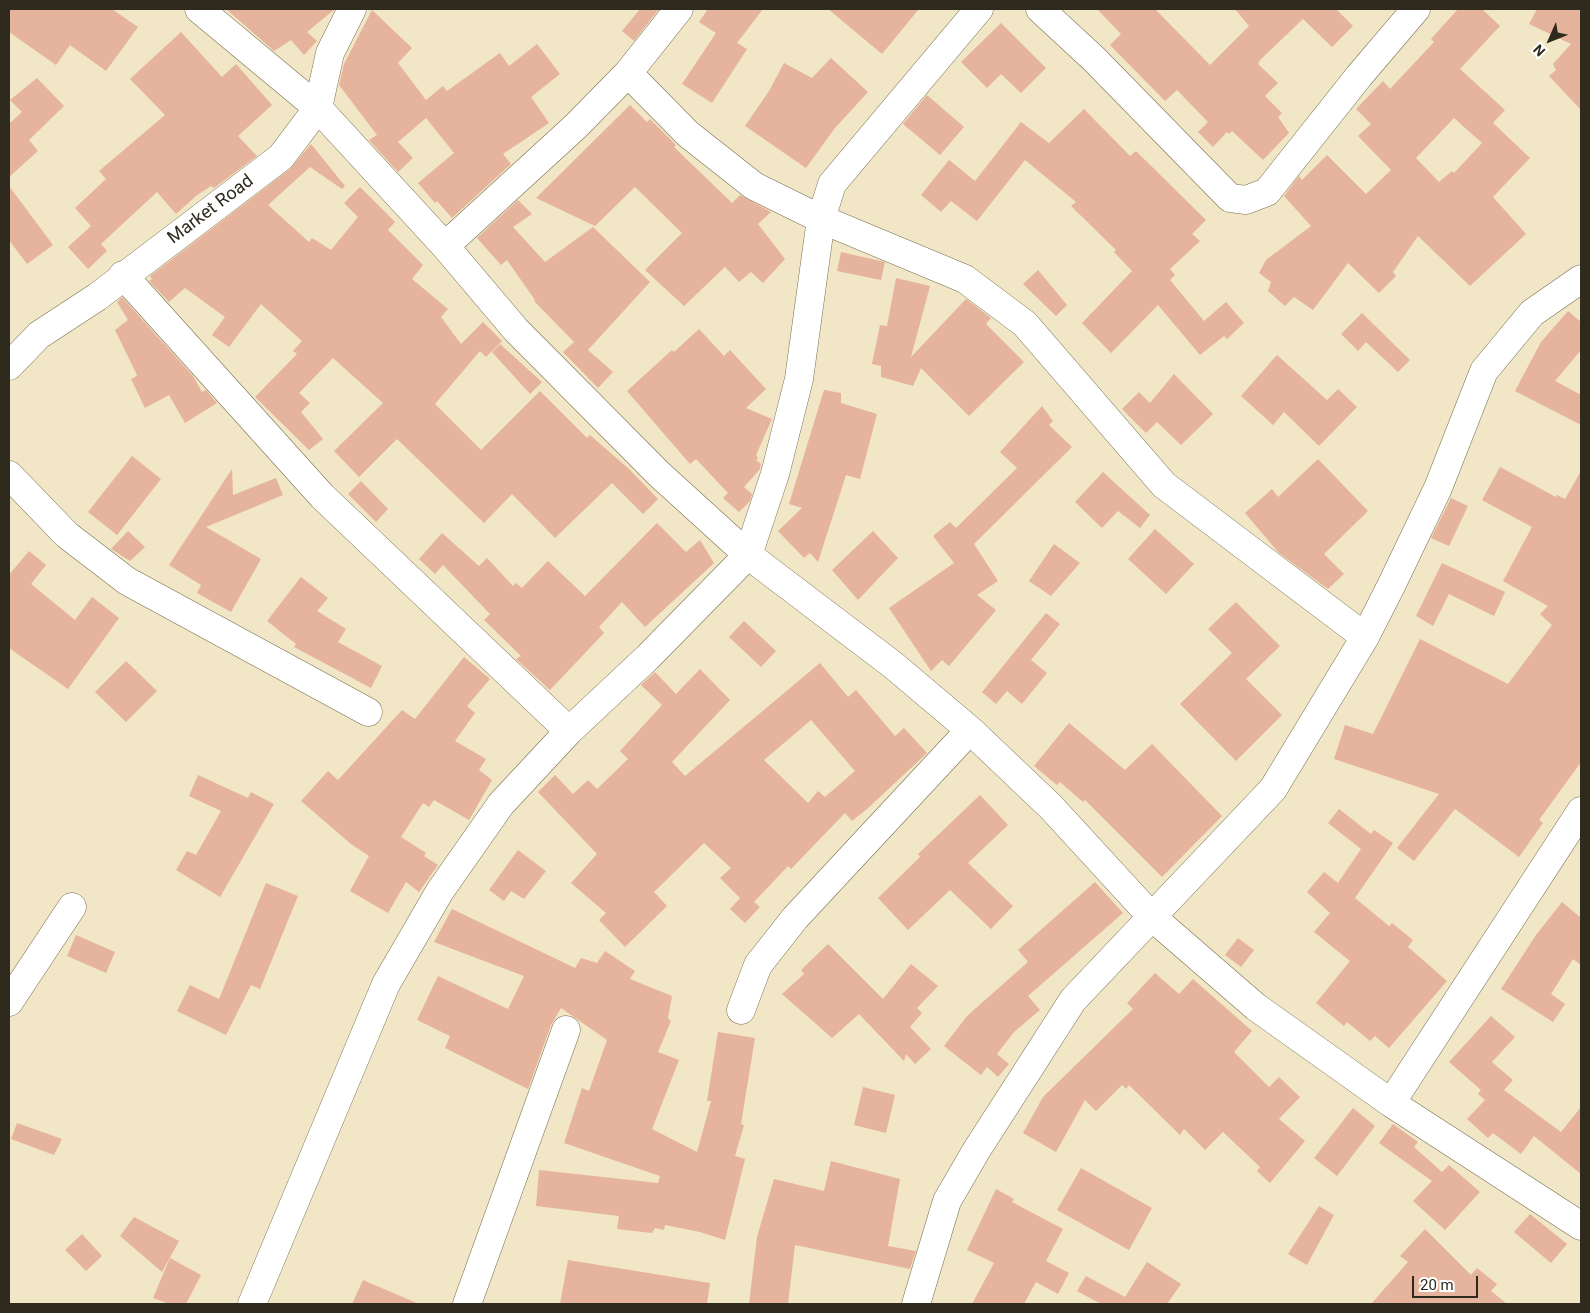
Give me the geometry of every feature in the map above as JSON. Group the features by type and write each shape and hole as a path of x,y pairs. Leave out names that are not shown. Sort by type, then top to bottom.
{"street":[{"path":"199,9 318,108 445,246 516,330 659,474 748,555 893,665 970,730 1051,807 1152,917 1256,1007 1391,1103 1581,1226"},
{"name":"Market Road","path":"9,366 39,335 97,297 123,275 280,157 318,108 330,53 352,9"},
{"path":"445,246 576,126 628,73 679,9"},
{"path":"1040,9 1094,59 1230,198 1246,200 1267,192 1359,76 1416,9"},
{"path":"252,1304 386,984 440,891 501,804 569,731 648,657 748,555 775,474 799,379 821,219 832,184 975,10"},
{"path":"628,73 688,134 754,186 821,219 965,279 1025,324 1164,485 1364,637"},
{"path":"123,275 322,496 569,731"},
{"path":"916,1304 947,1201 976,1151 1073,1000 1273,789 1364,637 1438,488 1484,371 1532,313 1581,279"},
{"path":"9,475 66,535 127,581 368,712"},
{"path":"742,1010 758,965 795,918 970,730"},
{"path":"1391,1103 1581,811"},
{"path":"9,1002 72,906"},
{"path":"467,1304 566,1030"}],"building":[{"path":"9,9 112,9 138,27 106,71 70,45 56,65 9,32"},
{"path":"226,9 335,9 307,32 317,41 304,55 291,40 274,51"},
{"path":"640,9 659,9 634,41 622,31"},
{"path":"708,9 763,9 737,43 747,49 712,103 682,84 716,33 699,22"},
{"path":"828,9 919,9 882,54"},
{"path":"1097,9 1155,9 1210,65 1249,26 1235,9 1336,9 1353,26 1332,47 1303,19 1260,60 1258,64 1278,83 1265,96 1282,113 1278,117 1289,133 1263,160 1232,131 1229,134 1227,132 1213,147 1198,132 1208,122 1177,90 1165,101 1110,45 1121,34"},
{"path":"1458,9 1482,9 1500,26 1460,69 1505,110 1493,123 1530,158 1493,197 1526,234 1470,286 1418,236 1393,272 1396,276 1379,293 1348,263 1313,310 1294,297 1285,306 1268,291 1271,282 1259,273 1266,260 1311,226 1284,196 1299,176 1302,180 1327,155 1366,194 1391,170 1358,136 1371,124 1356,109 1383,81 1390,89 1434,42 1431,39","holes":["1454,118 1482,143 1454,173 1452,171 1439,182 1416,158"]},
{"path":"1537,9 1581,9 1581,110 1549,76 1556,70 1553,64 1571,44 1529,24"},
{"path":"372,10 412,48 398,63 426,100 443,86 447,91 500,53 509,66 537,44 560,74 531,97 549,123 503,154 511,164 452,218 437,201 435,203 418,183 454,153 426,118 398,142 413,158 398,172 369,140 377,135 339,85 344,64"},
{"path":"1001,23 1046,68 1021,93 1001,74 987,88 961,62"},
{"path":"181,32 222,77 236,64 272,105 238,136 257,156 214,188 211,186 196,196 176,214 157,192 101,244 107,251 88,269 68,247 91,226 75,208 106,179 99,171 165,115 130,79"},
{"path":"831,58 868,92 835,128 806,168 745,126 769,91 784,63 812,78"},
{"path":"37,78 64,106 29,140 38,151 9,177 9,124 22,112 10,100"},
{"path":"927,95 964,127 940,155 903,124"},
{"path":"630,105 647,122 650,119 676,145 674,147 732,203 740,195 771,212 758,224 785,259 763,283 751,272 739,282 725,267 684,306 645,270 682,233 635,187 595,226 536,198"},
{"path":"1084,109 1130,156 1136,151 1206,220 1192,234 1200,241 1170,269 1175,275 1170,280 1204,321 1226,302 1244,323 1227,339 1224,336 1200,355 1158,305 1111,353 1082,323 1132,271 1114,252 1116,250 1071,206 1076,202 1025,160 977,221 951,201 941,212 921,195 949,160 975,181 1021,122 1049,143"},
{"path":"311,144 345,186 342,189 310,167 268,205 309,242 312,238 331,250 358,217 344,203 360,187 395,222 388,230 423,265 412,279 448,309 441,317 461,344 483,322 502,341 486,357 480,351 435,404 481,450 540,391 587,438 590,435 629,469 658,499 643,514 612,483 555,538 512,494 484,523 397,439 359,477 334,451 383,403 333,358 299,393 310,403 301,412 323,439 309,450 255,397 297,354 293,351 302,341 261,304 229,347 212,335 225,317 185,288 169,302 149,281 152,279 150,276 290,169"},
{"path":"9,186 53,245 27,264 9,240"},
{"path":"518,200 532,214 513,227 545,262 593,227 650,282 588,350 613,372 598,388 563,352 574,342 534,301 507,260 501,265 477,238"},
{"path":"841,252 885,262 881,280 837,271"},
{"path":"1038,270 1067,305 1056,316 1023,284"},
{"path":"896,278 930,286 911,357 966,299 991,318 986,324 1024,362 969,416 921,368 913,386 881,377 881,366 872,364 880,325 887,326"},
{"path":"122,297 193,376 202,392 206,390 217,403 185,423 169,395 145,408 131,379 137,376 136,373 115,330 128,320 117,302"},
{"path":"1568,311 1581,322 1581,350 1555,381 1581,395 1581,425 1515,391 1541,342"},
{"path":"1362,313 1410,360 1398,372 1366,342 1358,351 1341,334"},
{"path":"699,329 724,356 730,350 766,389 746,408 772,419 756,455 758,458 756,460 761,464 760,469 744,487 752,494 750,501 739,512 723,498 728,493 696,459 690,464 627,391 672,350 674,352"},
{"path":"500,344 542,382 530,394 492,352"},
{"path":"1277,355 1327,400 1338,389 1357,407 1319,446 1284,412 1273,425 1241,396"},
{"path":"1174,374 1213,414 1181,445 1157,422 1146,433 1122,409 1139,392 1150,403"},
{"path":"824,390 841,393 841,403 877,414 860,479 846,475 818,562 810,553 804,558 778,531 802,508 789,504"},
{"path":"1042,406 1053,421 1049,425 1072,447 974,544 998,581 977,595 996,610 949,666 942,660 931,671 889,608 954,563 933,536 950,522 956,528 1017,468 1000,452"},
{"path":"132,456 161,479 117,535 88,512"},
{"path":"1318,459 1368,511 1324,554 1344,574 1328,589 1279,553 1245,513 1272,489 1278,497"},
{"path":"1500,467 1556,497 1557,495 1565,499 1581,471 1581,762 1539,820 1543,823 1519,857 1455,809 1414,861 1397,848 1439,794 1334,759 1345,725 1373,734 1420,639 1508,684 1552,625 1540,614 1548,606 1503,581 1532,527 1482,500"},
{"path":"232,469 233,495 276,478 283,495 206,527 261,559 231,612 197,593 201,585 169,565"},
{"path":"1103,472 1150,515 1140,528 1118,511 1102,528 1075,502"},
{"path":"361,481 388,509 376,522 348,494"},
{"path":"1451,498 1468,506 1449,546 1431,538"},
{"path":"657,523 686,552 700,540 714,563 645,627 622,602 599,627 604,633 550,690 516,659 521,656 484,620 490,614 443,565 435,574 419,559 442,533 479,566 487,558 513,586 516,583 522,588 548,561 585,596"},
{"path":"1155,529 1194,564 1166,594 1128,559"},
{"path":"128,531 145,547 130,561 111,549"},
{"path":"873,531 898,558 858,600 832,570"},
{"path":"1054,544 1080,563 1051,596 1029,581"},
{"path":"29,551 46,565 31,584 75,620 92,597 119,618 68,689 9,648 9,575"},
{"path":"1442,563 1505,592 1494,616 1449,594 1433,626 1416,616"},
{"path":"301,577 328,598 317,611 346,629 338,642 382,666 371,688 294,647 296,644 267,621"},
{"path":"1236,602 1280,646 1246,679 1282,715 1236,761 1180,704 1232,653 1208,629"},
{"path":"1046,613 1060,624 1031,660 1047,673 1022,704 1007,691 996,704 982,692"},
{"path":"744,621 776,651 761,667 729,637"},
{"path":"464,657 490,679 467,706 475,713 455,741 486,759 479,770 492,780 469,820 434,800 429,807 423,803 401,837 426,853 424,856 438,865 419,892 406,882 388,913 350,891 369,856 351,844 301,801 328,771 338,780 402,710 415,719"},
{"path":"126,661 157,691 126,722 95,692"},
{"path":"820,663 848,697 856,690 895,736 904,728 927,753 867,809 852,821 845,813 791,869 788,866 754,902 760,907 745,923 730,909 740,898 720,878 731,868 704,843 654,892 667,906 625,947 599,920 606,913 571,883 597,854 538,792 555,775 573,794 588,780 597,789 628,759 620,751 662,705 641,685 655,672 676,694 700,669 730,700 672,762 685,776","holes":["811,720 855,771 825,797 818,791 808,803 764,760"]},
{"path":"1069,723 1125,770 1152,744 1222,816 1162,877 1085,800 1083,802 1060,782 1057,785 1034,766"},
{"path":"198,775 248,798 251,792 274,804 220,897 176,870 187,851 196,855 221,811 189,796"},
{"path":"980,795 1008,825 968,863 1013,906 991,929 950,890 908,930 878,898 920,857 918,854"},
{"path":"1339,809 1371,834 1374,830 1393,843 1355,898 1389,926 1392,923 1413,940 1408,947 1447,981 1389,1048 1375,1036 1370,1041 1347,1022 1344,1026 1316,1003 1350,961 1314,932 1330,913 1307,892 1324,872 1338,883 1361,849 1328,823"},
{"path":"518,850 546,871 524,899 511,891 504,901 489,890"},
{"path":"1095,882 1123,913 1028,996 1040,1010 1014,1032 997,1054 1009,1064 998,1077 987,1067 981,1075 944,1046 967,1016 1028,962 1018,950"},
{"path":"266,883 298,896 260,989 251,985 226,1035 177,1011 190,985 219,999"},
{"path":"1562,902 1581,918 1581,965 1573,959 1551,994 1565,1004 1553,1022 1501,989 1536,935"},
{"path":"452,909 575,968 581,958 597,963 605,951 635,971 630,979 672,996 668,1018 671,1021 658,1052 679,1060 652,1129 697,1152 711,1101 707,1101 718,1032 755,1038 741,1124 744,1125 735,1156 745,1159 725,1240 700,1232 665,1225 664,1230 655,1228 652,1233 617,1229 619,1216 536,1206 539,1170 658,1183 660,1176 564,1143 582,1088 589,1091 607,1040 561,1008 551,1025 528,1089 445,1048 450,1036 417,1020 438,976 508,1009 524,976 434,942"},
{"path":"76,935 115,952 106,973 67,956"},
{"path":"1238,938 1254,950 1241,967 1225,955"},
{"path":"828,944 883,999 911,964 938,986 917,1008 922,1013 910,1027 931,1049 915,1064 906,1054 904,1061 859,1014 832,1038 782,994 804,974 801,970"},
{"path":"1155,973 1179,994 1193,979 1252,1031 1234,1052 1269,1087 1279,1077 1300,1097 1279,1119 1305,1141 1270,1183 1257,1171 1260,1167 1223,1132 1205,1150 1184,1129 1180,1135 1129,1085 1126,1089 1122,1085 1096,1111 1085,1100 1056,1152 1023,1133 1043,1097 1133,1009 1127,1003"},
{"path":"1491,1016 1515,1037 1492,1062 1513,1080 1504,1090 1561,1132 1581,1107 1581,1174 1534,1136 1521,1154 1493,1133 1488,1138 1467,1119 1485,1100 1478,1094 1481,1090 1449,1062"},
{"path":"863,1087 895,1095 886,1133 854,1125"},
{"path":"1353,1108 1375,1126 1337,1176 1314,1158"},
{"path":"17,1123 62,1139 54,1155 11,1139"},
{"path":"1393,1124 1418,1142 1414,1147 1442,1172 1449,1165 1480,1192 1445,1230 1413,1201 1432,1181 1379,1143"},
{"path":"831,1161 900,1179 888,1246 916,1251 910,1269 795,1245 788,1304 749,1304 757,1237 774,1179 824,1191"},
{"path":"1081,1168 1152,1208 1129,1250 1057,1210"},
{"path":"996,1189 1014,1199 1012,1202 1063,1229 1046,1261 1069,1273 1058,1294 1036,1282 1024,1304 972,1304 994,1263 967,1250"},
{"path":"1319,1206 1334,1215 1307,1265 1288,1254"},
{"path":"1530,1214 1567,1244 1551,1263 1514,1232"},
{"path":"134,1217 179,1241 162,1272 120,1236"},
{"path":"1425,1229 1471,1275 1477,1268 1497,1284 1491,1291 1507,1304 1371,1304 1408,1262 1400,1256"},
{"path":"82,1234 102,1256 86,1271 65,1250"},
{"path":"170,1258 201,1275 186,1304 169,1304 153,1298"},
{"path":"568,1260 710,1283 707,1304 560,1304"},
{"path":"1147,1262 1181,1284 1167,1304 1101,1304 1077,1291 1086,1276 1125,1297"},
{"path":"363,1280 419,1304 352,1304"}]}
